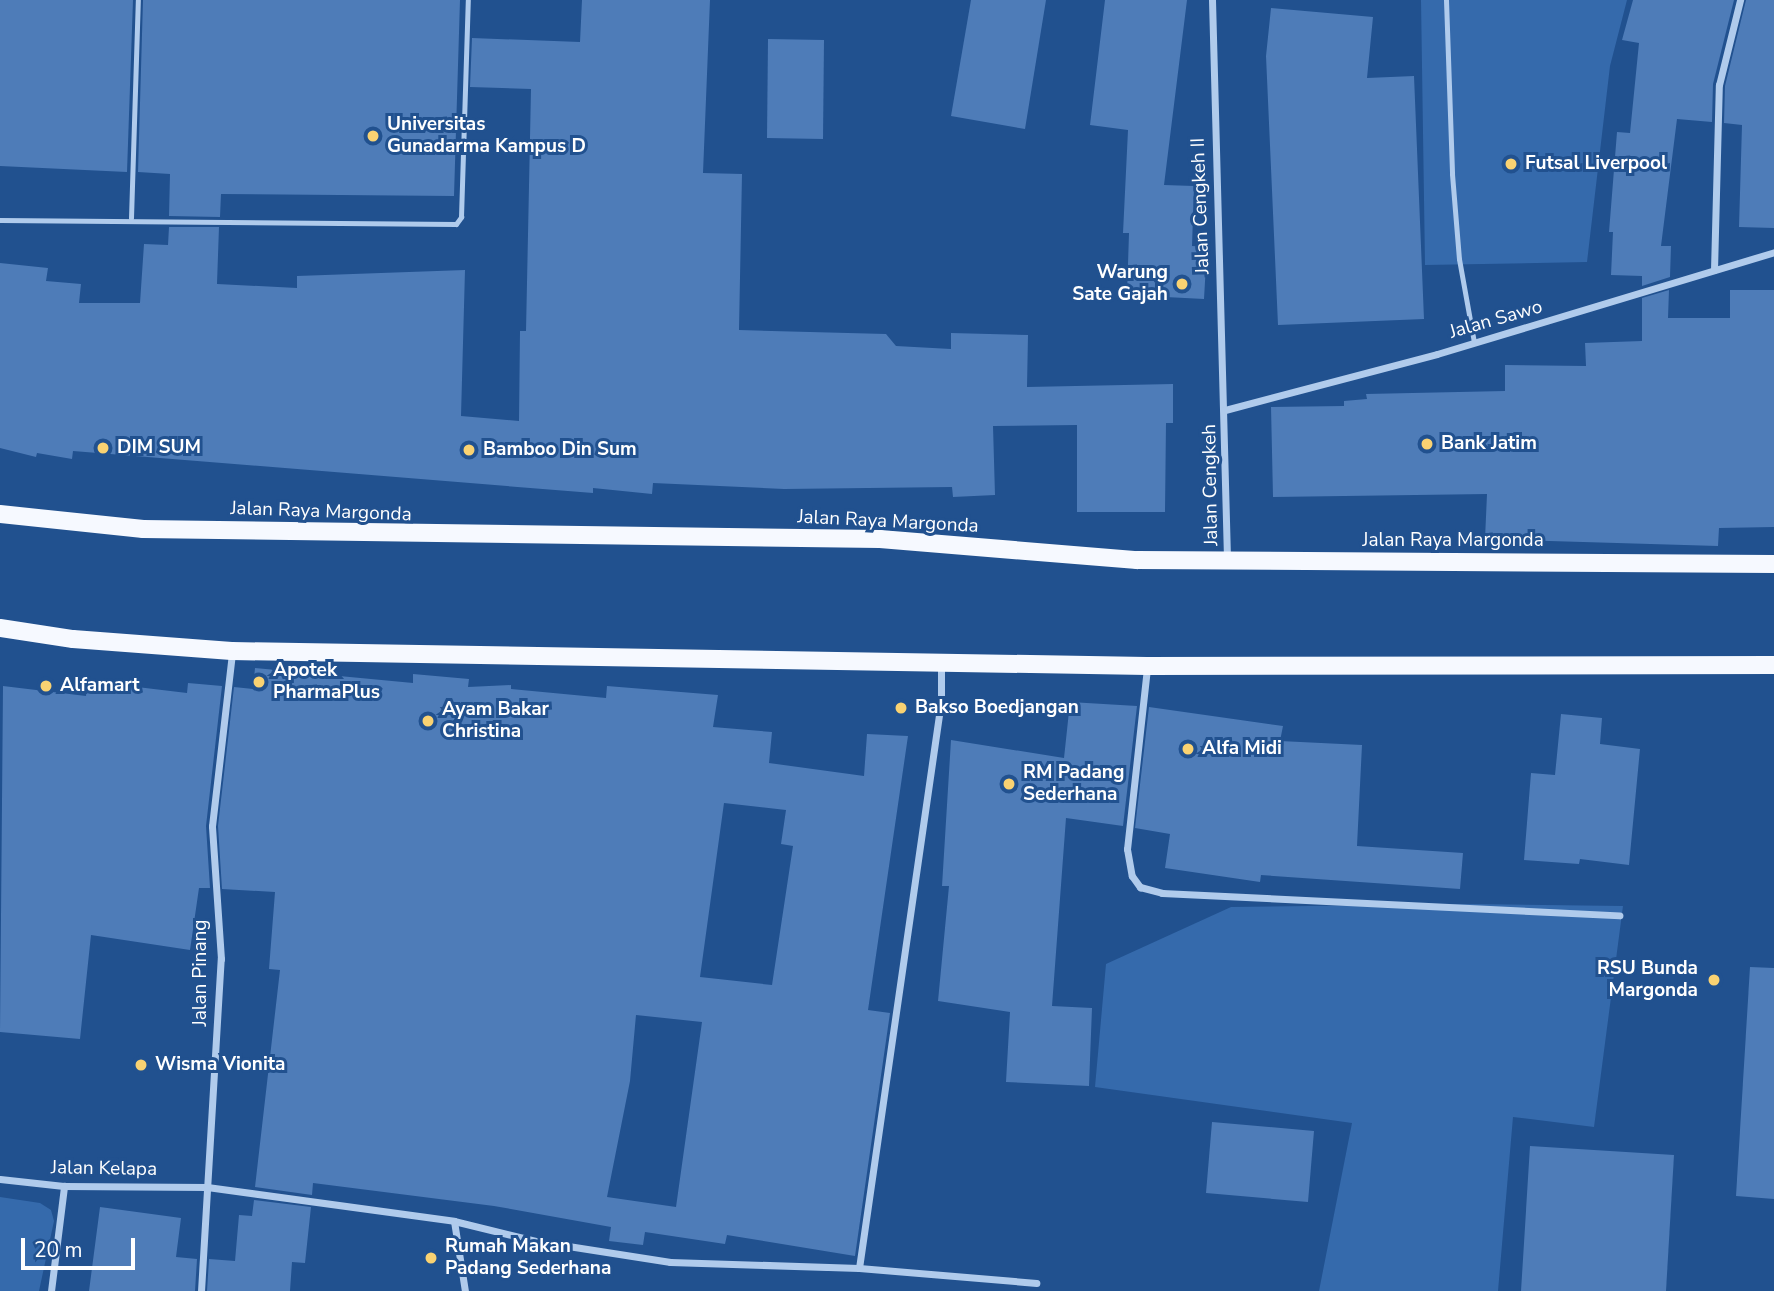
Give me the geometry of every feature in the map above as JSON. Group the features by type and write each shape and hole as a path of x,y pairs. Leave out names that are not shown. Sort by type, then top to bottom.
{"main road":[{"name":"Jalan Raya Margonda","path":"0,514 143,529 880,539 1136,560 1774,564"},
{"path":"0,628 73,639 232,651 1147,666 1774,666"}],"street":[{"name":"Jalan Cengkeh II","path":"1212,0 1225,410"},
{"path":"1714,270 1719,85 1740,0"},
{"name":"Jalan Sawo","path":"1225,410 1474,342 1774,252"},
{"name":"Jalan Cengkeh","path":"1225,410 1227,560"},
{"name":"Jalan Pinang","path":"201,1291 221,959 212,826 232,651"},
{"path":"859,1268 941,701 941,663"},
{"path":"1147,666 1127,849 1132,876 1140,887 1162,893 1619,915"},
{"name":"Jalan Kelapa","path":"0,1179 64,1186 207,1187"},
{"path":"51,1291 64,1186"},
{"path":"207,1187 454,1221 536,1241 670,1262 859,1268 1036,1283"},
{"path":"454,1221 465,1291"}],"lane":[{"path":"131,218 138,0"},
{"path":"0,220 131,218 460,221 468,0"},
{"path":"1446,0 1452,174 1460,259 1474,342"}],"shaded area":[{"name":"Futsal Liverpool","path":"1421,0 1627,0 1610,66 1587,262 1425,265"},
{"path":"1471,904 1623,906 1594,1127 1513,1117 1498,1291 1319,1291 1352,1123 1095,1087 1106,964 1231,907"},
{"path":"0,1197 40,1203 51,1210 54,1221 39,1291 0,1291"}],"building":[{"path":"0,0 133,0 127,172 0,166"},
{"path":"143,0 460,0 454,196 221,194 220,217 169,216 170,174 138,172"},
{"path":"582,0 710,0 703,173 742,174 739,330 886,334 896,346 951,349 951,333 1028,335 1027,387 1173,384 1173,423 1166,423 1165,512 1077,512 1077,425 993,426 995,495 953,497 952,487 784,489 653,483 652,494 593,488 593,493 73,451 72,459 37,453 36,457 0,448 0,263 48,268 46,281 81,284 79,303 140,303 144,244 168,245 169,227 219,227 217,284 297,288 297,276 465,270 461,416 519,421 520,331 526,331 531,89 470,87 472,38 580,42"},
{"path":"971,0 1046,0 1025,129 951,116"},
{"path":"1105,0 1187,0 1164,185 1194,186 1192,246 1207,247 1204,299 1127,295 1129,233 1123,233 1128,130 1090,125"},
{"path":"1633,0 1734,0 1713,84 1712,122 1677,119 1661,246 1671,246 1670,277 1642,286 1642,276 1611,275 1613,232 1609,232 1617,132 1630,133 1639,43 1622,40"},
{"path":"1746,0 1774,0 1774,228 1739,227 1742,125 1724,123 1725,86"},
{"path":"1271,8 1373,17 1367,78 1414,76 1424,319 1278,325 1266,56"},
{"path":"768,39 824,40 823,139 767,138"},
{"path":"1669,290 1668,318 1730,318 1730,290 1774,290 1774,527 1719,528 1718,546 1485,539 1487,494 1273,497 1271,407 1344,406 1344,401 1367,399 1366,394 1505,391 1505,365 1586,366 1585,343 1642,341 1642,298"},
{"path":"255,668 413,683 413,674 469,679 468,687 511,685 511,689 606,698 607,686 718,695 713,727 772,732 769,763 864,776 867,734 908,736 868,1010 890,1013 855,1256 727,1235 725,1244 645,1232 643,1245 609,1241 611,1227 494,1206 313,1183 312,1195 255,1187 280,970 269,969 275,892 222,889 218,826 234,687 253,689","holes":["724,803 786,810 781,844 793,846 772,985 700,977","636,1015 702,1022 676,1207 607,1197 630,1081"]},
{"path":"87,681 187,693 188,683 222,686 206,826 210,888 199,888 190,950 91,935 80,1039 0,1032 3,686 86,696"},
{"path":"1070,702 1137,706 1123,826 1066,818 1052,1006 1092,1008 1089,1086 1006,1082 1010,1012 938,1001 949,886 942,886 951,740 1064,758"},
{"path":"1149,707 1283,726 1280,741 1362,745 1357,846 1463,853 1460,889 1261,875 1260,882 1165,868 1170,834 1135,828"},
{"path":"1561,714 1602,718 1600,744 1640,749 1629,865 1580,859 1579,864 1524,860 1531,773 1555,775"},
{"path":"1750,967 1774,968 1774,1199 1736,1196"},
{"path":"1212,1122 1314,1131 1308,1202 1206,1193"},
{"path":"1530,1146 1674,1155 1666,1291 1521,1291"},
{"path":"254,1200 311,1207 305,1263 292,1262 290,1291 207,1291 209,1259 235,1261 239,1215 252,1216"},
{"path":"100,1207 181,1218 176,1257 197,1259 195,1291 89,1291"}],"place":[{"name":"Universitas Gunadarma Kampus D","path":"373,136"},
{"name":"Futsal Liverpool","path":"1511,164"},
{"name":"Warung Sate Gajah","path":"1182,284"},
{"name":"Bank Jatim","path":"1427,444"},
{"name":"DIM SUM","path":"103,448"},
{"name":"Bamboo Din Sum","path":"469,450"},
{"name":"Apotek PharmaPlus","path":"259,682"},
{"name":"Alfamart","path":"46,686"},
{"name":"Bakso Boedjangan","path":"901,708"},
{"name":"Ayam Bakar Christina","path":"428,721"},
{"name":"Alfa Midi","path":"1188,749"},
{"name":"RM Padang Sederhana","path":"1009,784"},
{"name":"RSU Bunda Margonda","path":"1714,980"},
{"name":"Wisma Vionita","path":"141,1065"},
{"name":"Rumah Makan Padang Sederhana","path":"431,1258"}]}
